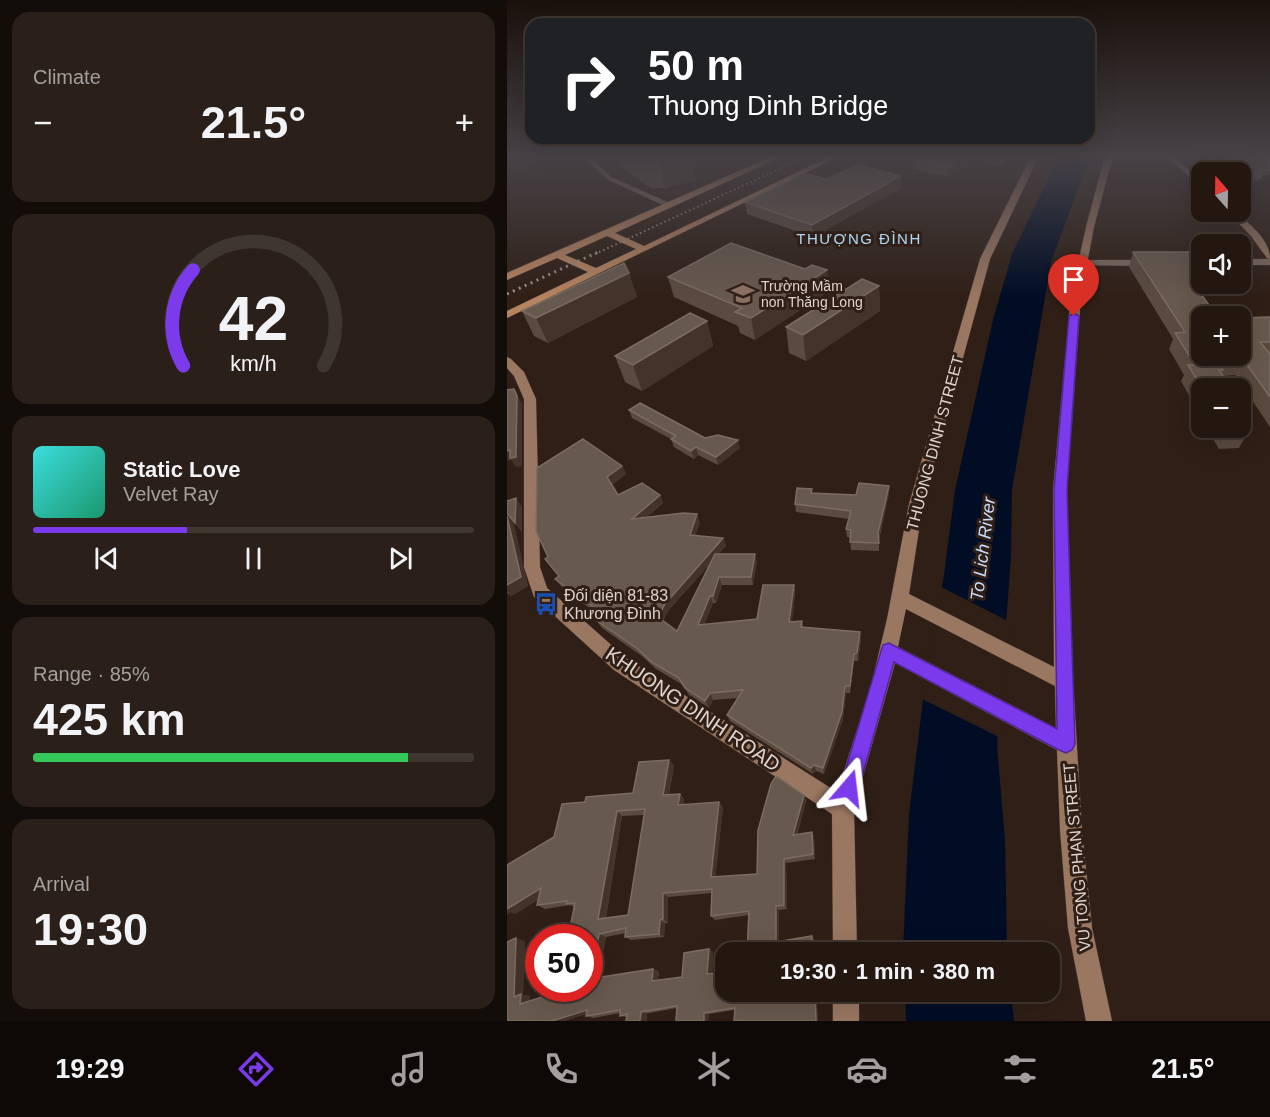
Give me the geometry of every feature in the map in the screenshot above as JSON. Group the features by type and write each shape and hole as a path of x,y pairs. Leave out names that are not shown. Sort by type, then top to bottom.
{"main road":[{"path":"507,277 673,204"},
{"path":"507,315 733,204"},
{"name":"THUONG DINH STREET","path":"843,808 889,651 916,504 958,362 985,259 1012,204"},
{"name":"VU TONG PHAN STREET","path":"1097,204 1076,295 1060,490 1066,744 1080,928 1099,1021"},
{"path":"1244,222 1270,256"},
{"path":"608,232 643,249"},
{"path":"557,255 596,272"},
{"name":"KHUONG DINH ROAD","path":"507,361 520,375 530,399 532,567 540,592 620,664 843,808"},
{"path":"900,597 1064,681"},
{"path":"889,651 1020,722 1066,744"},
{"path":"843,808 845,942"},
{"path":"846,1002 846,1021"}],"street":[{"path":"1251,262 1270,262"},
{"path":"1082,263 1154,263"}],"water":[{"name":"To Lich River","path":"1036,204 1072,204 1051,262 1012,490 1011,556 997,746 1005,840 1007,942 903,942 909,814 923,700 944,575 955,490 993,320 1012,254"},
{"path":"905,1002 1012,1002 1014,1021 906,1021"}],"pier":[{"path":"939,586 1010,622 1001,738 920,698"}],"building":[{"path":"750,204 851,204 812,225"},
{"path":"731,243 805,269 812,265 827,270 751,318 735,312 742,308 668,277"},
{"path":"1133,252 1191,252 1191,294 1201,294 1210,306 1191,306 1191,359 1175,333 1185,332"},
{"path":"624,263 629,273 536,318 522,311"},
{"path":"862,279 879,286 803,335 786,327"},
{"path":"690,313 707,321 633,365 615,356"},
{"path":"1270,317 1270,342 1260,342 1270,354 1270,397 1248,366 1251,366 1251,318"},
{"path":"1188,365 1220,366 1223,370 1219,370 1224,378 1196,378"},
{"path":"514,389 517,396 516,457 510,458 510,450 507,451 507,390"},
{"path":"640,403 705,438 718,435 738,440 716,457 696,447 691,451 671,439 676,436 629,410"},
{"path":"583,439 622,466 607,477 618,495 642,483 660,495 632,519 683,513 697,514 690,535 723,538 665,604 658,617 677,631 715,554 755,554 751,577 719,577 713,596 710,596 698,625 757,619 763,585 794,585 789,622 802,621 801,627 860,632 857,653 854,654 850,686 845,686 842,712 823,768 814,765 811,768 727,715 743,690 710,693 705,701 685,688 679,678 651,662 638,649 597,621 604,615 555,579 559,576 545,559 548,557 536,531 537,468"},
{"path":"859,483 889,486 878,533 879,543 850,542 851,530 846,529 851,511 795,504 797,488 812,489 811,493 856,495"},
{"path":"516,498 515,523 507,513 507,501"},
{"path":"507,516 521,577 507,585"},
{"path":"669,760 663,795 680,794 678,805 719,802 711,877 757,874 758,830 771,784 776,776 804,795 793,835 812,832 813,854 784,859 784,905 776,906 776,942 747,942 749,911 711,916 712,889 663,893 663,919 660,920 659,934 625,937 626,928 603,933 603,924 571,924 575,903 566,904 567,901 537,905 541,888 507,909 507,865 554,837 562,804 585,802 586,797 633,793 639,762","holes":["645,809 628,915 598,919 617,811"]},
{"path":"812,936 812,942 776,942"},
{"path":"516,938 514,997 521,994 520,1004 526,1002 603,1002 603,977 653,969 652,981 682,977 684,953 709,949 707,974 715,973 715,1002 815,1002 816,1021 734,1021 735,1008 704,1013 704,1021 676,1021 677,1006 641,1012 640,1021 626,1021 627,1014 620,1016 620,1010 586,1016 587,1010 552,1021 507,1021 507,942"}],"railway":[{"path":"595,254 704,204"},
{"path":"507,294 598,252"}],"place":[{"name":"Trường Mầm non Thăng Long","path":"743,294"},
{"name":"Đối diện 81-83 Khương Đình","path":"546,604"}],"district":[{"name":"THƯỢNG ĐÌNH","path":"859,238"}],"route":[{"path":"849,788 889,651 1020,722 1066,744 1060,490 1074,316"}]}
